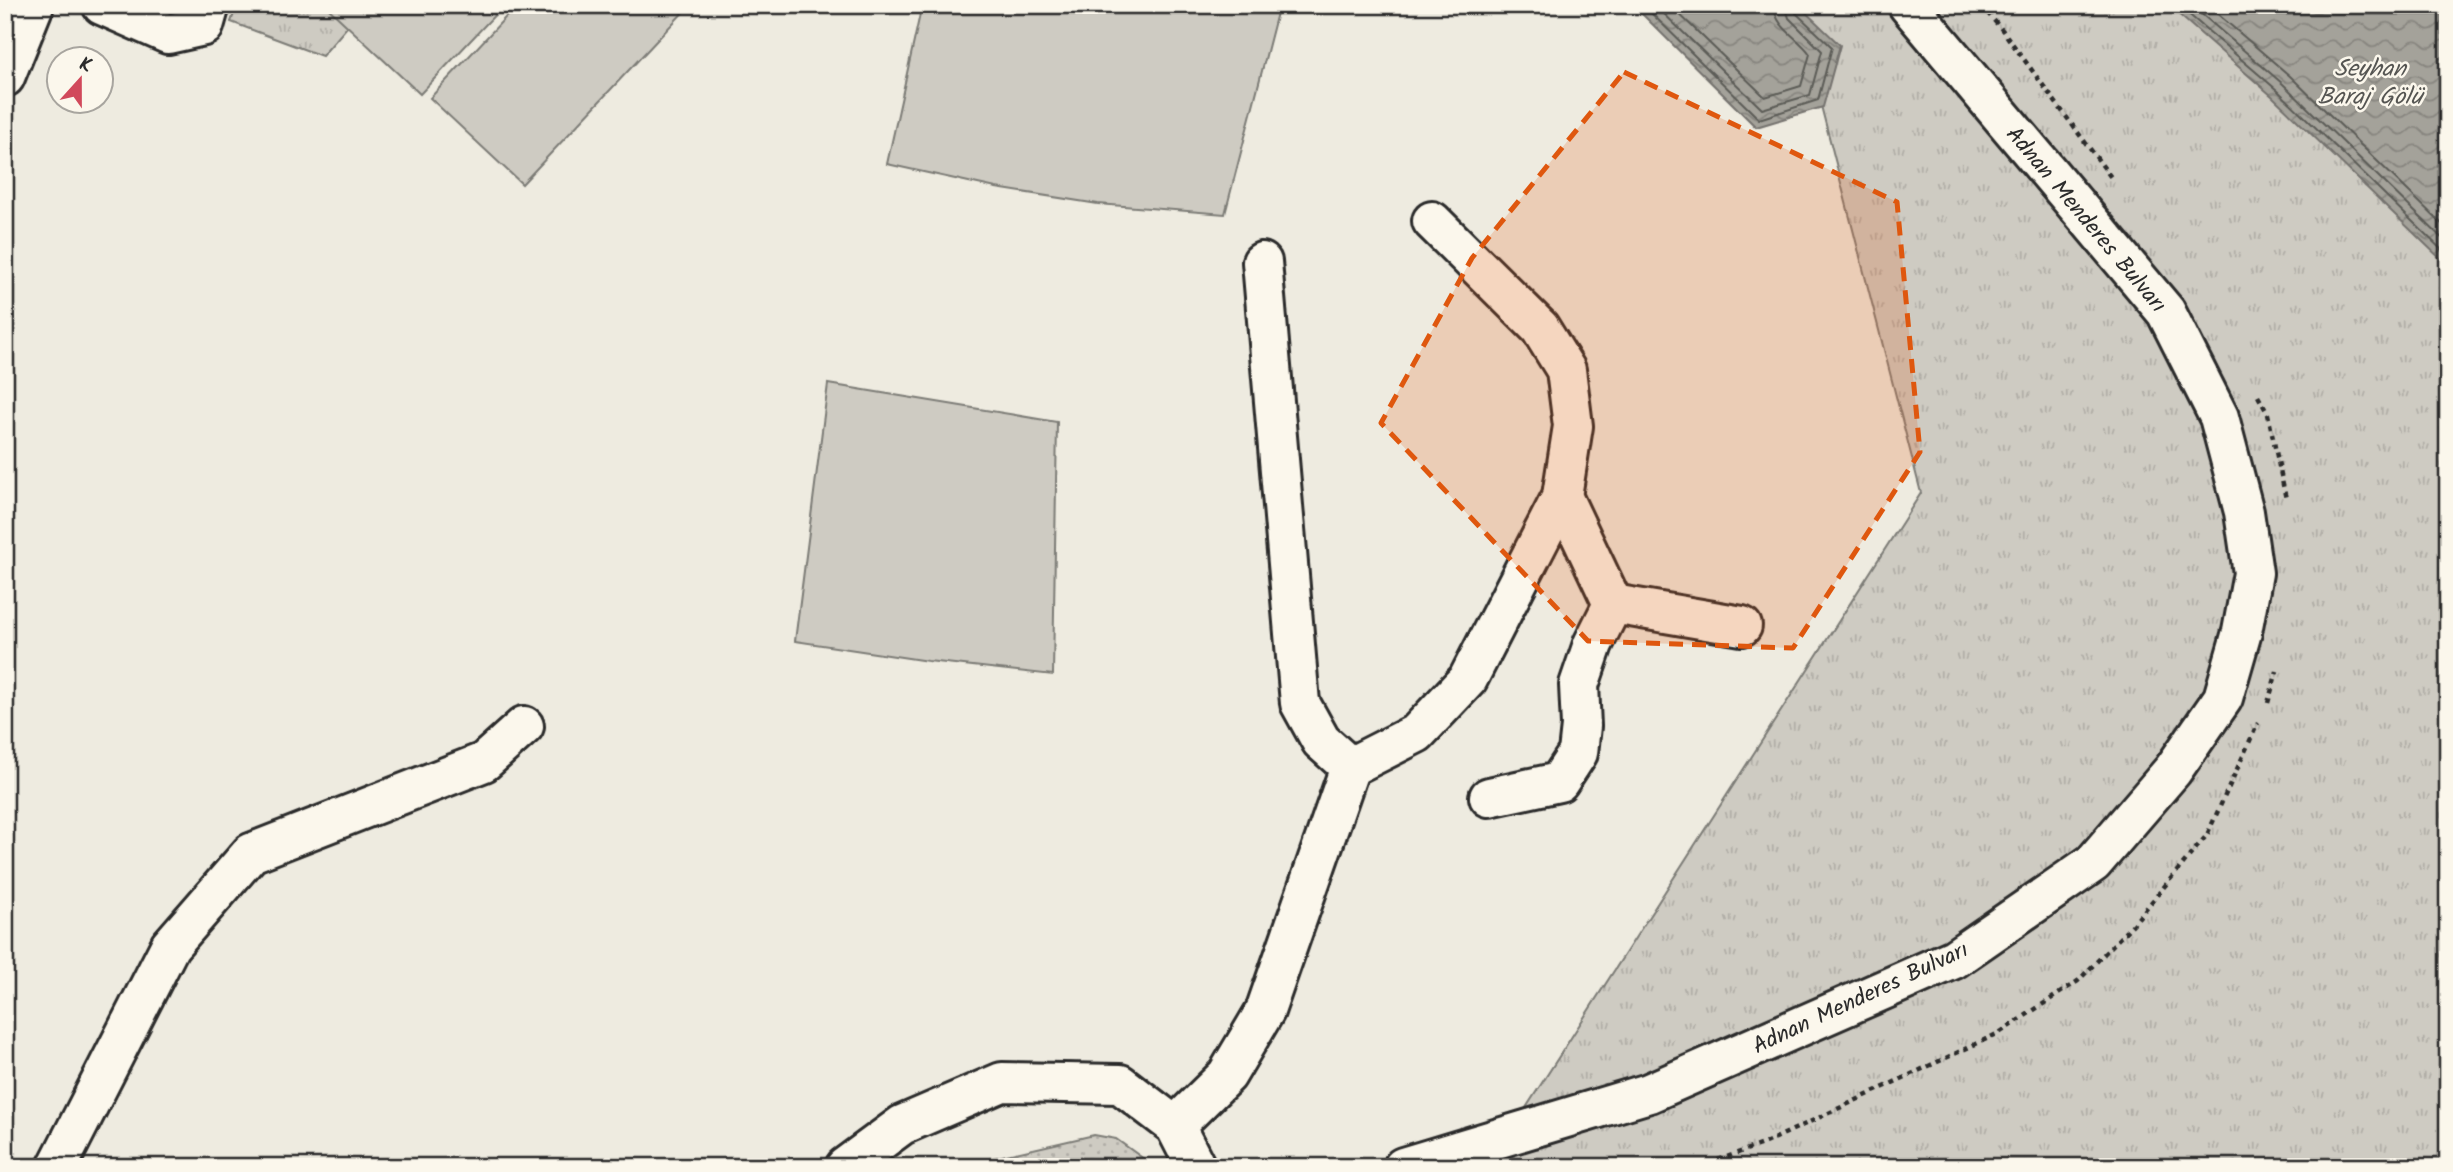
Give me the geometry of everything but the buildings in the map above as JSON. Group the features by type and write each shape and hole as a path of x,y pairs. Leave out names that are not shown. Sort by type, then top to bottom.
{"street":[{"path":"5,77 34,5"},
{"path":"102,5 168,34 204,26 210,5"},
{"name":"Adnan Menderes Bulvarı","path":"1403,1167 1649,1093 1954,959 2092,863 2173,770 2223,698 2242,632 2253,573 2244,512 2219,417 2166,312 1908,5"},
{"path":"1175,1126 1227,1075 1265,1011 1350,767 1417,733 1468,679 1562,496 1573,426 1566,370 1540,328 1432,221"},
{"path":"1262,262 1300,703 1321,741 1350,767"},
{"path":"1562,496 1613,604"},
{"path":"1613,604 1741,626"},
{"path":"1489,797 1559,782 1578,752 1581,726 1579,685 1593,644 1613,604"},
{"path":"57,1167 170,946 251,853 484,762 524,726"},
{"path":"845,1167 902,1125 1002,1082 1120,1084 1175,1126 1196,1167"}],"path":[{"path":"1981,5 2115,183"},
{"path":"2256,391 2268,414 2286,489 2286,503"},
{"path":"2267,705 2278,669"},
{"path":"1699,1167 1765,1143 1999,1033 2078,981 2134,923 2207,835 2261,717"}],"highlighted area":[{"path":"1624,72 1897,202 1920,452 1793,648 1588,641 1381,423 1472,258"}],"green space":[{"path":"237,5 366,5 322,56 231,22"},
{"path":"331,5 504,5 420,94 328,8"},
{"path":"517,5 690,5 522,184 430,98"},
{"path":"922,5 1279,5 1225,214 1098,204 996,188 887,164"},
{"path":"1795,5 2448,5 2448,1167 1488,1167 1921,493"},
{"path":"828,384 1057,422 1053,675 928,661 795,641"},
{"path":"1094,1135 1116,1139 1155,1167 954,1167"}],"water":[{"path":"1633,5 1798,5 1840,45 1823,107 1756,127"},
{"name":"Seyhan Baraj Gölü","path":"2168,5 2448,5 2448,266 2272,96"}]}
